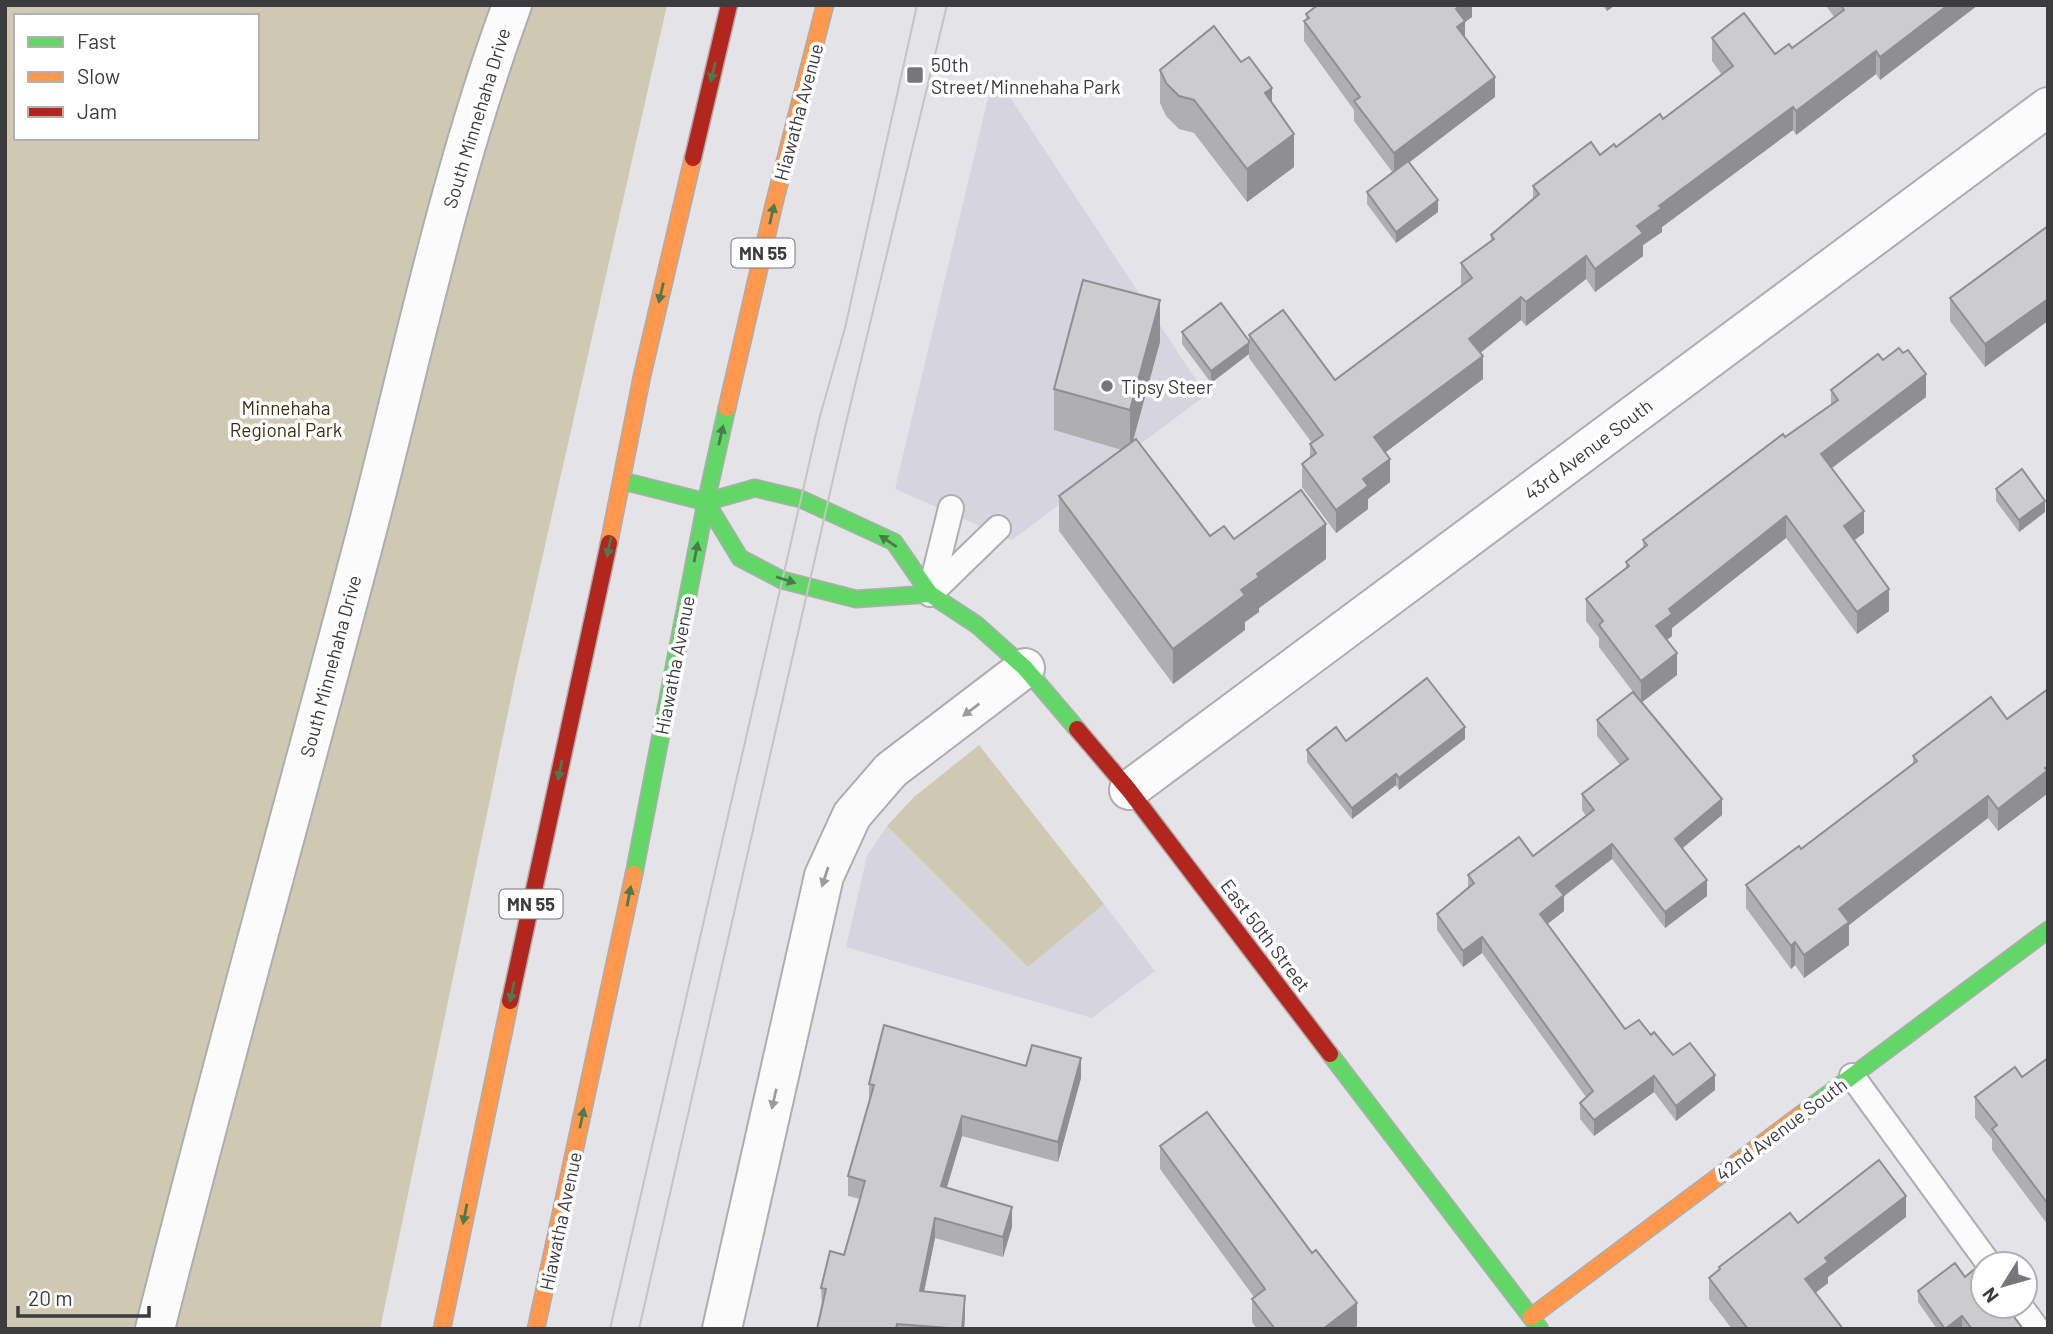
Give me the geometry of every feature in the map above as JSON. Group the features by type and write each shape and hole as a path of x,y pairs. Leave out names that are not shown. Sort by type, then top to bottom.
{"main road":[{"name":"MN 55","path":"442,1329 479,1142 623,481 645,362 729,5"},
{"name":"Hiawatha Avenue","path":"536,1329 625,919 706,502 774,204 825,5"},
{"path":"623,481 706,502 740,558 782,580 856,599 930,594"},
{"name":"East 50th Street","path":"706,502 755,488 801,499 894,542 930,594 977,625 1025,668 1129,790 1528,1325"},
{"name":"42nd Avenue South","path":"1528,1325 1852,1076 2048,930"}],"street":[{"name":"South Minnehaha Drive","path":"155,1329 367,529 448,206 492,60 512,5"},
{"name":"43rd Avenue South","path":"1129,790 2048,107"},
{"path":"722,1329 824,876 846,827 852,815 891,770 1025,668"}],"lane":[{"path":"930,594 951,508"},
{"path":"930,594 998,528"},
{"path":"1852,1076 1979,1250"}],"shaded area":[{"path":"994,73 1206,395 1012,540 895,489"},
{"path":"887,826 1028,967 1104,904 1155,971 1092,1018 846,947 867,856"}],"green space":[{"name":"Minnehaha Regional Park","path":"5,5 667,5 516,674 380,1329 5,1329"},
{"path":"979,745 1104,904 1028,967 887,826 914,797"}],"building":[{"path":"1318,5 1461,5 1456,9 1465,21 1457,27 1495,77 1394,153 1354,101 1360,97 1304,21 1309,18 1306,14"},
{"path":"1841,5 1948,5 1880,57 1876,51 1796,111 1793,107 1659,206 1662,208 1637,226 1643,233 1595,269 1586,256 1526,302 1521,297 1469,339 1483,356 1374,437 1390,459 1363,479 1368,486 1336,510 1302,464 1316,453 1310,444 1323,435 1249,335 1283,310 1335,380 1472,278 1461,263 1494,239 1491,235 1539,194 1533,186 1591,142 1600,155 1614,144 1616,147 1660,114 1663,119 1733,66 1712,38 1744,13 1775,54 1789,44 1792,48 1844,10"},
{"path":"1214,26 1241,62 1249,57 1272,88 1265,93 1294,134 1247,169 1194,100 1179,96 1166,83 1160,70"},
{"path":"1408,161 1438,200 1396,232 1367,192"},
{"path":"2048,226 2048,299 1985,344 1950,298"},
{"path":"1083,280 1160,300 1130,410 1054,389"},
{"path":"1221,303 1249,343 1211,371 1182,332"},
{"path":"1899,348 1903,353 1908,350 1926,374 1821,454 1864,511 1844,526 1889,589 1857,612 1786,516 1669,609 1672,614 1656,626 1677,653 1641,681 1599,625 1603,621 1586,599 1629,566 1626,562 1647,545 1643,540 1783,434 1785,437 1838,400 1831,390 1878,354 1883,360"},
{"path":"1136,439 1210,536 1224,526 1234,539 1301,490 1326,524 1257,574 1259,577 1241,590 1245,595 1173,649 1059,496"},
{"path":"2022,469 2045,501 2019,520 1996,489"},
{"path":"1427,678 1465,727 1399,778 1396,774 1352,808 1307,750 1336,727 1346,741"},
{"path":"2048,689 2047,771 1998,809 1988,796 1839,909 1849,922 1804,955 1795,942 1791,946 1746,885 1799,846 1801,849 1917,761 1913,756 1991,697 2007,719"},
{"path":"1633,692 1722,799 1675,839 1707,880 1665,912 1612,844 1556,886 1564,895 1540,914 1625,1029 1639,1020 1651,1035 1654,1032 1673,1055 1690,1043 1715,1075 1676,1106 1654,1076 1594,1120 1580,1103 1593,1091 1482,937 1463,951 1437,914 1474,883 1468,875 1519,837 1533,856 1594,810 1582,794 1628,759 1597,720"},
{"path":"884,1025 1026,1066 1032,1045 1081,1058 1058,1142 962,1116 941,1186 1012,1207 1003,1237 935,1218 920,1291 965,1296 962,1329 897,1324 896,1329 817,1329 826,1289 821,1288 830,1251 844,1255 865,1181 848,1176 874,1085 869,1084"},
{"path":"2048,1058 2048,1204 1992,1129 1997,1125 1975,1097 2015,1067 2022,1077"},
{"path":"1207,1112 1312,1253 1316,1250 1357,1303 1323,1329 1275,1329 1252,1299 1265,1289 1160,1146"},
{"path":"1879,1160 1906,1196 1825,1258 1828,1262 1805,1279 1843,1329 1748,1329 1709,1278 1719,1267 1790,1213 1798,1223"},
{"path":"1955,1263 1965,1277 1969,1274 1969,1320 2016,1320 2023,1329 1972,1329 1962,1316 1945,1329 1918,1291"}],"tram line":[{"path":"610,1329 820,416 845,328 917,5"},
{"path":"639,1329 845,427 947,5"}],"traffic: fast":[{"path":"634,874 706,502 727,408"},
{"path":"623,481 706,502 755,488 801,499 894,542 930,594 977,625 1025,668 1077,729"},
{"path":"706,502 740,558 782,580 856,599 930,594"},
{"path":"1800,1115 2048,930"},
{"path":"1330,1054 1540,1329"}],"traffic: slow":[{"path":"727,408 774,204 825,5"},
{"path":"609,543 642,376 693,158"},
{"path":"536,1329 634,874"},
{"path":"442,1329 510,1001"},
{"path":"1531,1317 1800,1115"}],"traffic: jam":[{"path":"693,158 729,5"},
{"path":"510,1001 609,543"},
{"path":"1077,729 1129,790 1330,1054"}],"place":[{"name":"50th Street/Minnehaha Park","path":"915,75"},
{"name":"Tipsy Steer","path":"1107,386"}]}
